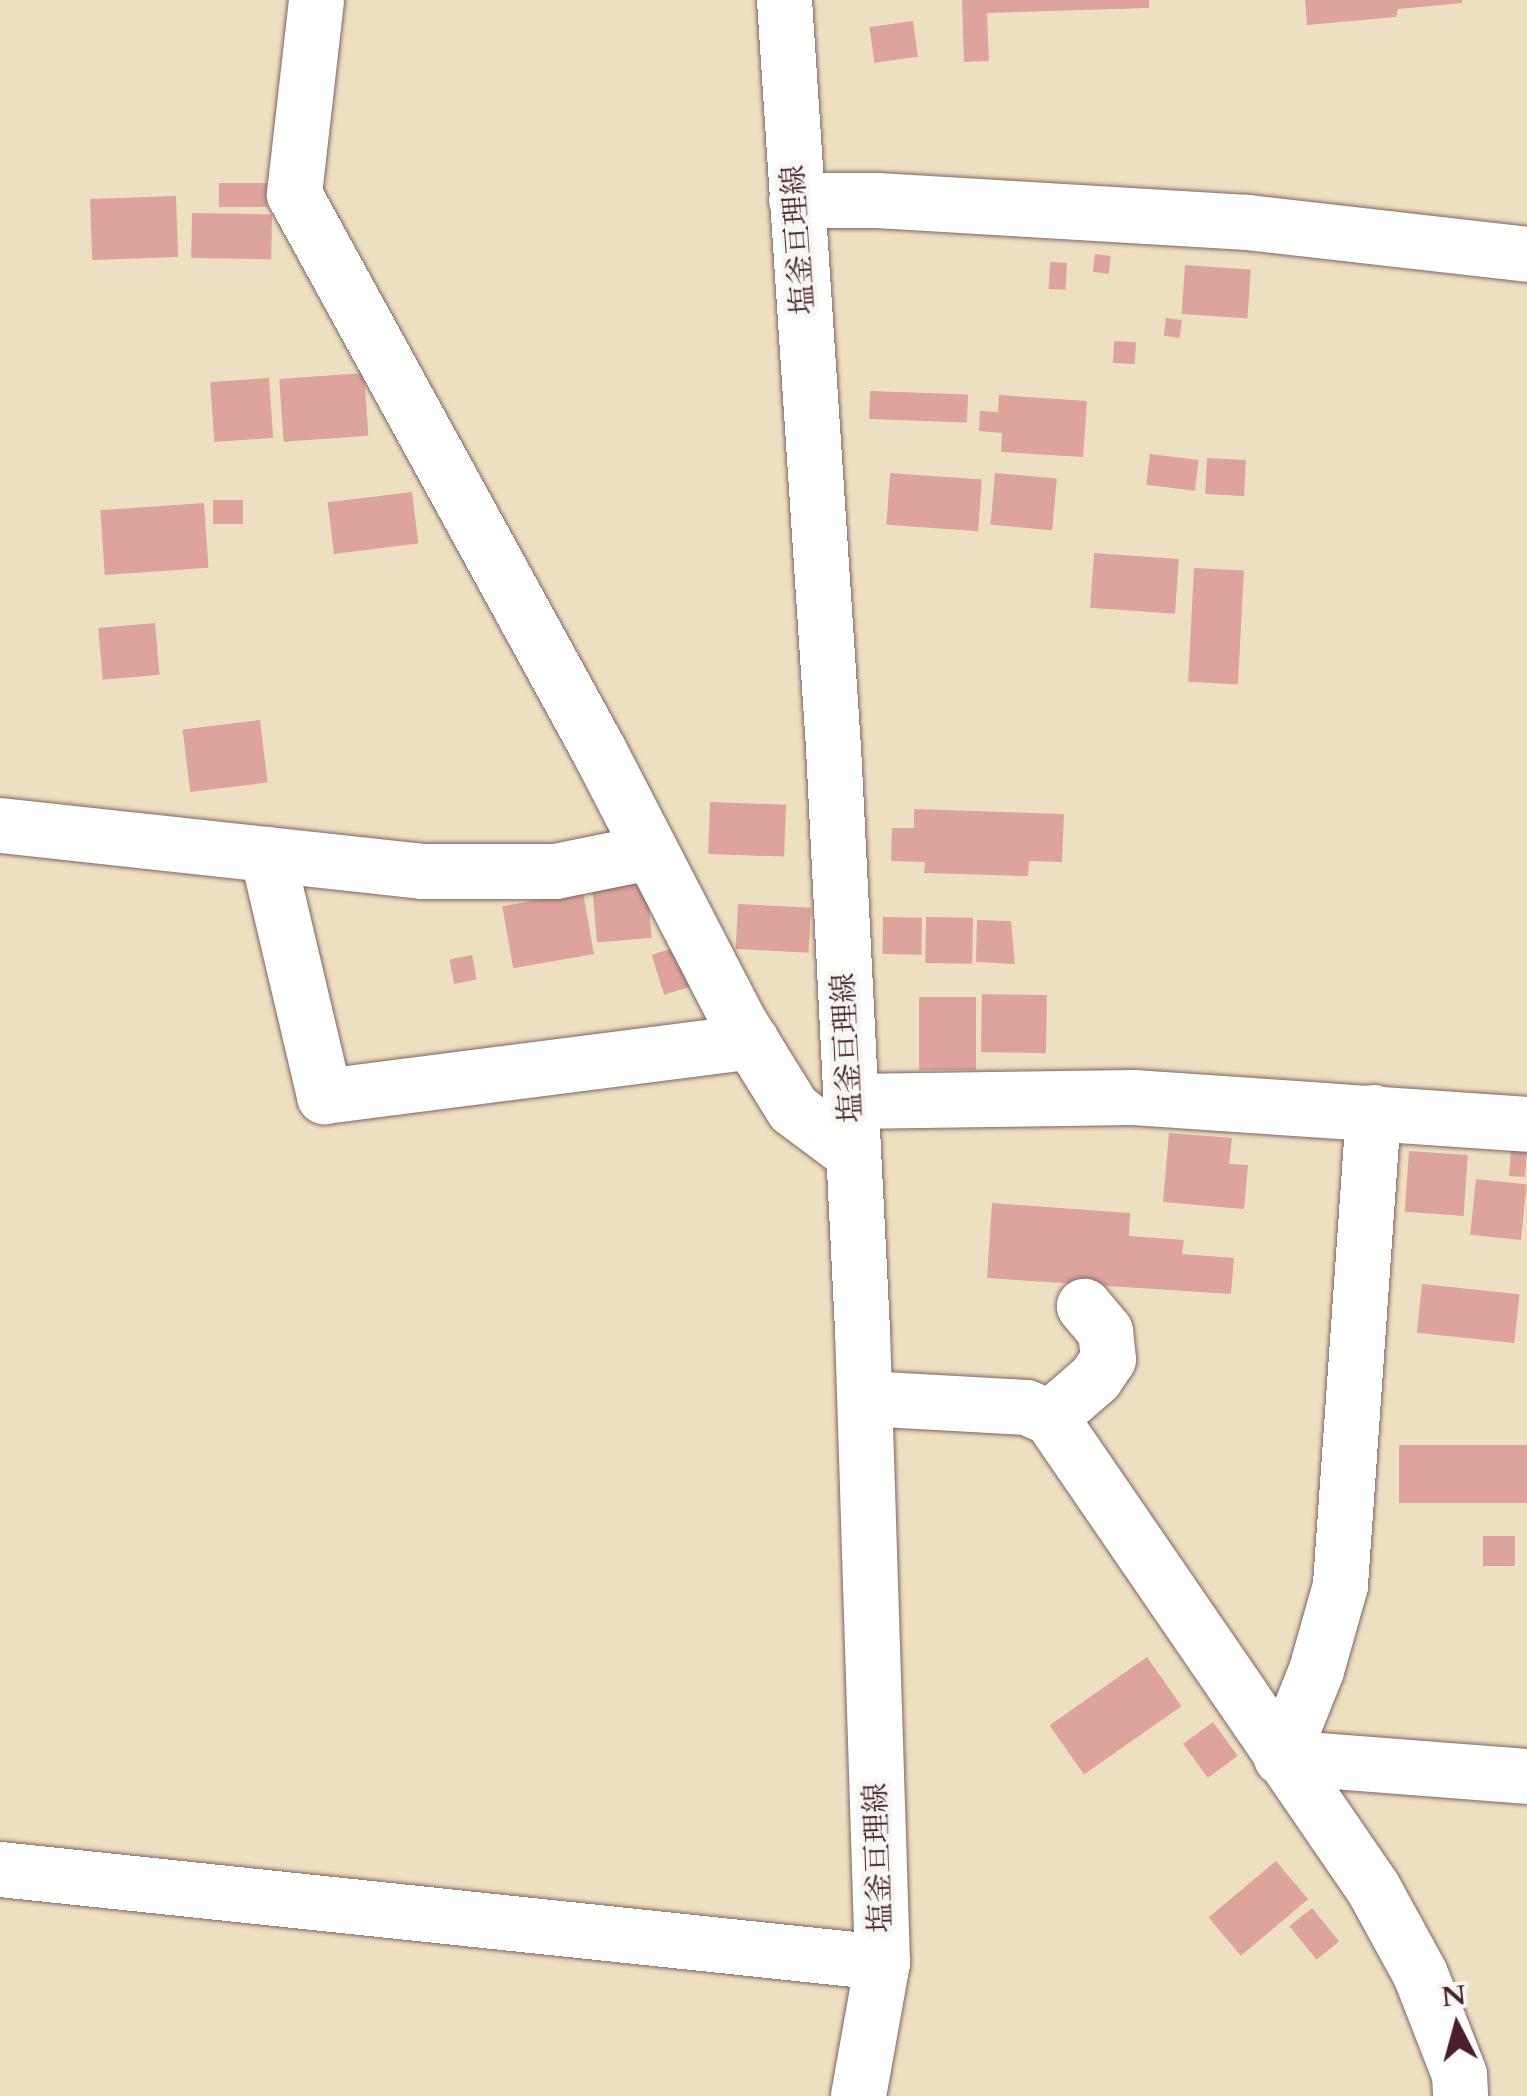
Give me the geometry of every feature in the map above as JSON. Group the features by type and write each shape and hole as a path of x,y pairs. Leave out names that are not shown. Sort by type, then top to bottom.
{"street":[{"path":"316,0 294,194 599,752 751,1041 793,1109 851,1127 1133,1096 1527,1124"},
{"name":"塩釜亘理線","path":"784,0 833,747 864,1398 882,1962 858,2096"},
{"path":"796,200 877,200 1247,222 1527,254"},
{"path":"0,824 422,870 556,870 649,852"},
{"path":"267,854 324,1096 751,1041"},
{"path":"1281,1757 1316,1670 1340,1585 1373,1112"},
{"path":"1050,1417 1095,1378 1108,1358 1105,1331 1084,1306"},
{"path":"864,1398 1026,1406 1050,1417 1373,1888 1420,1974 1459,2074 1460,2096"},
{"path":"1281,1757 1527,1776"},
{"path":"0,1869 882,1962"}],"building":[{"path":"962,0 1149,0 1149,8 987,13 989,61 964,62"},
{"path":"1305,0 1462,3 1398,9 1396,17 1307,25"},
{"path":"913,21 918,57 874,63 869,27"},
{"path":"219,183 267,183 267,207 219,207"},
{"path":"176,196 178,257 92,260 90,199"},
{"path":"192,213 272,214 271,259 191,258"},
{"path":"1095,254 1111,256 1109,274 1093,272"},
{"path":"1050,262 1067,263 1066,290 1049,289"},
{"path":"1185,265 1251,270 1247,318 1182,314"},
{"path":"1166,318 1182,320 1180,338 1164,336"},
{"path":"1114,341 1136,342 1135,364 1113,363"},
{"path":"364,373 368,436 284,442 279,379"},
{"path":"269,378 273,438 214,442 210,382"},
{"path":"870,391 968,394 967,422 869,419"},
{"path":"999,395 1087,401 1083,457 1001,452 1002,433 979,431 980,411 998,412"},
{"path":"1150,454 1199,460 1195,491 1146,485"},
{"path":"1207,458 1246,460 1244,496 1205,494"},
{"path":"890,473 982,479 978,531 886,525"},
{"path":"995,473 1057,478 1052,530 990,525"},
{"path":"412,492 418,544 334,554 328,502"},
{"path":"213,500 243,500 243,524 213,524"},
{"path":"204,503 209,568 105,575 100,510"},
{"path":"1094,553 1179,559 1175,614 1090,608"},
{"path":"1194,568 1244,571 1238,684 1188,682"},
{"path":"155,623 160,675 103,680 98,628"},
{"path":"260,720 268,783 190,792 183,730"},
{"path":"710,802 786,805 784,857 708,854"},
{"path":"914,809 1064,814 1062,862 1029,861 1028,876 924,873 925,862 891,861 892,828 914,828"},
{"path":"647,883 652,938 597,943 592,888"},
{"path":"583,892 594,954 513,968 502,906"},
{"path":"738,904 811,908 809,953 736,949"},
{"path":"883,917 922,918 921,955 882,954"},
{"path":"926,917 973,918 972,964 925,963"},
{"path":"977,920 1011,921 1015,964 976,962"},
{"path":"690,943 702,983 664,995 652,955"},
{"path":"472,955 477,980 454,984 449,959"},
{"path":"982,994 1047,995 1046,1053 981,1052"},
{"path":"919,997 976,997 976,1070 919,1070"},
{"path":"1169,1133 1232,1138 1229,1164 1248,1165 1244,1209 1163,1202"},
{"path":"1511,1148 1527,1149 1525,1177 1509,1176"},
{"path":"1409,1151 1468,1155 1464,1216 1405,1212"},
{"path":"1476,1179 1527,1184 1521,1240 1470,1235"},
{"path":"992,1203 1130,1213 1129,1236 1184,1240 1182,1254 1234,1258 1231,1294 987,1278"},
{"path":"1422,1284 1519,1294 1514,1343 1417,1333"},
{"path":"1399,1445 1527,1445 1527,1503 1399,1503"},
{"path":"1483,1536 1515,1536 1515,1566 1483,1566"},
{"path":"1147,1657 1181,1706 1084,1774 1050,1725"},
{"path":"1213,1722 1238,1756 1208,1778 1183,1744"},
{"path":"1276,1861 1308,1899 1241,1956 1209,1918"},
{"path":"1312,1908 1339,1941 1317,1960 1289,1926"}]}
